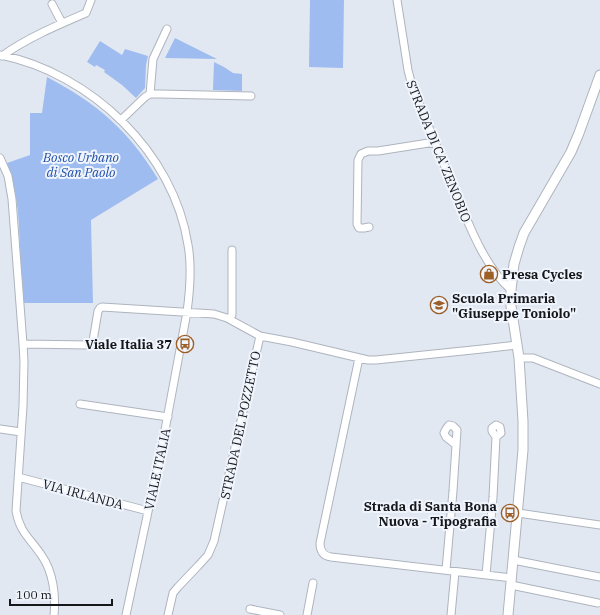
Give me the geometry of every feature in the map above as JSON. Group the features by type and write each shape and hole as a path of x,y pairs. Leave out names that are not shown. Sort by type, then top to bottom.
{"street":[{"path":"1,56 12,48 62,23 86,13 91,0"},
{"name":"STRADA DI CA' ZENOBIO","path":"397,0 412,86 473,234 493,270 502,282 511,290"},
{"path":"52,4 62,23"},
{"path":"150,94 153,59 167,29"},
{"name":"VIALE ITALIA","path":"1,56 33,65 63,79 99,102 121,120 137,137 167,180 178,206 187,238 190,256 190,287 187,312 168,417 126,615"},
{"path":"508,615 518,513 524,421 519,358 511,306 514,264 524,233 571,152 580,133 600,75"},
{"path":"121,120 142,99 150,94 251,96"},
{"path":"369,227 360,228 357,224 358,160 361,154 368,151 378,151 435,142"},
{"path":"0,158 8,176 12,199 24,344 24,376 16,502 18,518 22,531 41,554 47,565 54,590 54,615"},
{"path":"229,319 232,315 232,250"},
{"path":"24,344 89,345 93,343 98,311 102,307 214,314 229,319 260,336"},
{"name":"STRADA DEL POZZETTO","path":"168,615 173,593 208,555 214,541 260,336 359,358 376,360 517,345"},
{"path":"359,358 320,543 321,552 331,557 486,575 598,603"},
{"path":"519,358 533,358 600,384"},
{"path":"80,404 168,417"},
{"path":"0,429 21,432"},
{"path":"486,575 493,497 496,437"},
{"path":"446,570 456,445"},
{"name":"VIA IRLANDA","path":"18,477 148,511"},
{"path":"518,513 600,525"},
{"path":"513,560 600,577"},
{"path":"451,615 455,572"},
{"path":"307,615 313,583"},
{"path":"250,609 280,615"}],"green space":[{"path":"310,0 344,0 343,68 309,67"},
{"path":"175,38 217,59 165,58"},
{"path":"100,41 122,55 125,49 148,56 145,88 136,98 122,85 104,72 105,70 96,65 95,67 87,62"},
{"path":"214,62 233,73 242,74 242,91 213,90"},
{"name":"Bosco Urbano di San Paolo","path":"47,77 81,97 110,120 135,146 158,179 91,220 93,303 24,303 17,206 14,184 7,163 30,155 30,113 42,113"}],"place":[{"name":"Presa Cycles","path":"489,274"},
{"name":"Scuola Primaria \"Giuseppe Toniolo\"","path":"439,305"},
{"name":"Viale Italia 37","path":"185,344"},
{"name":"Strada di Santa Bona Nuova - Tipografia","path":"510,513"}]}
